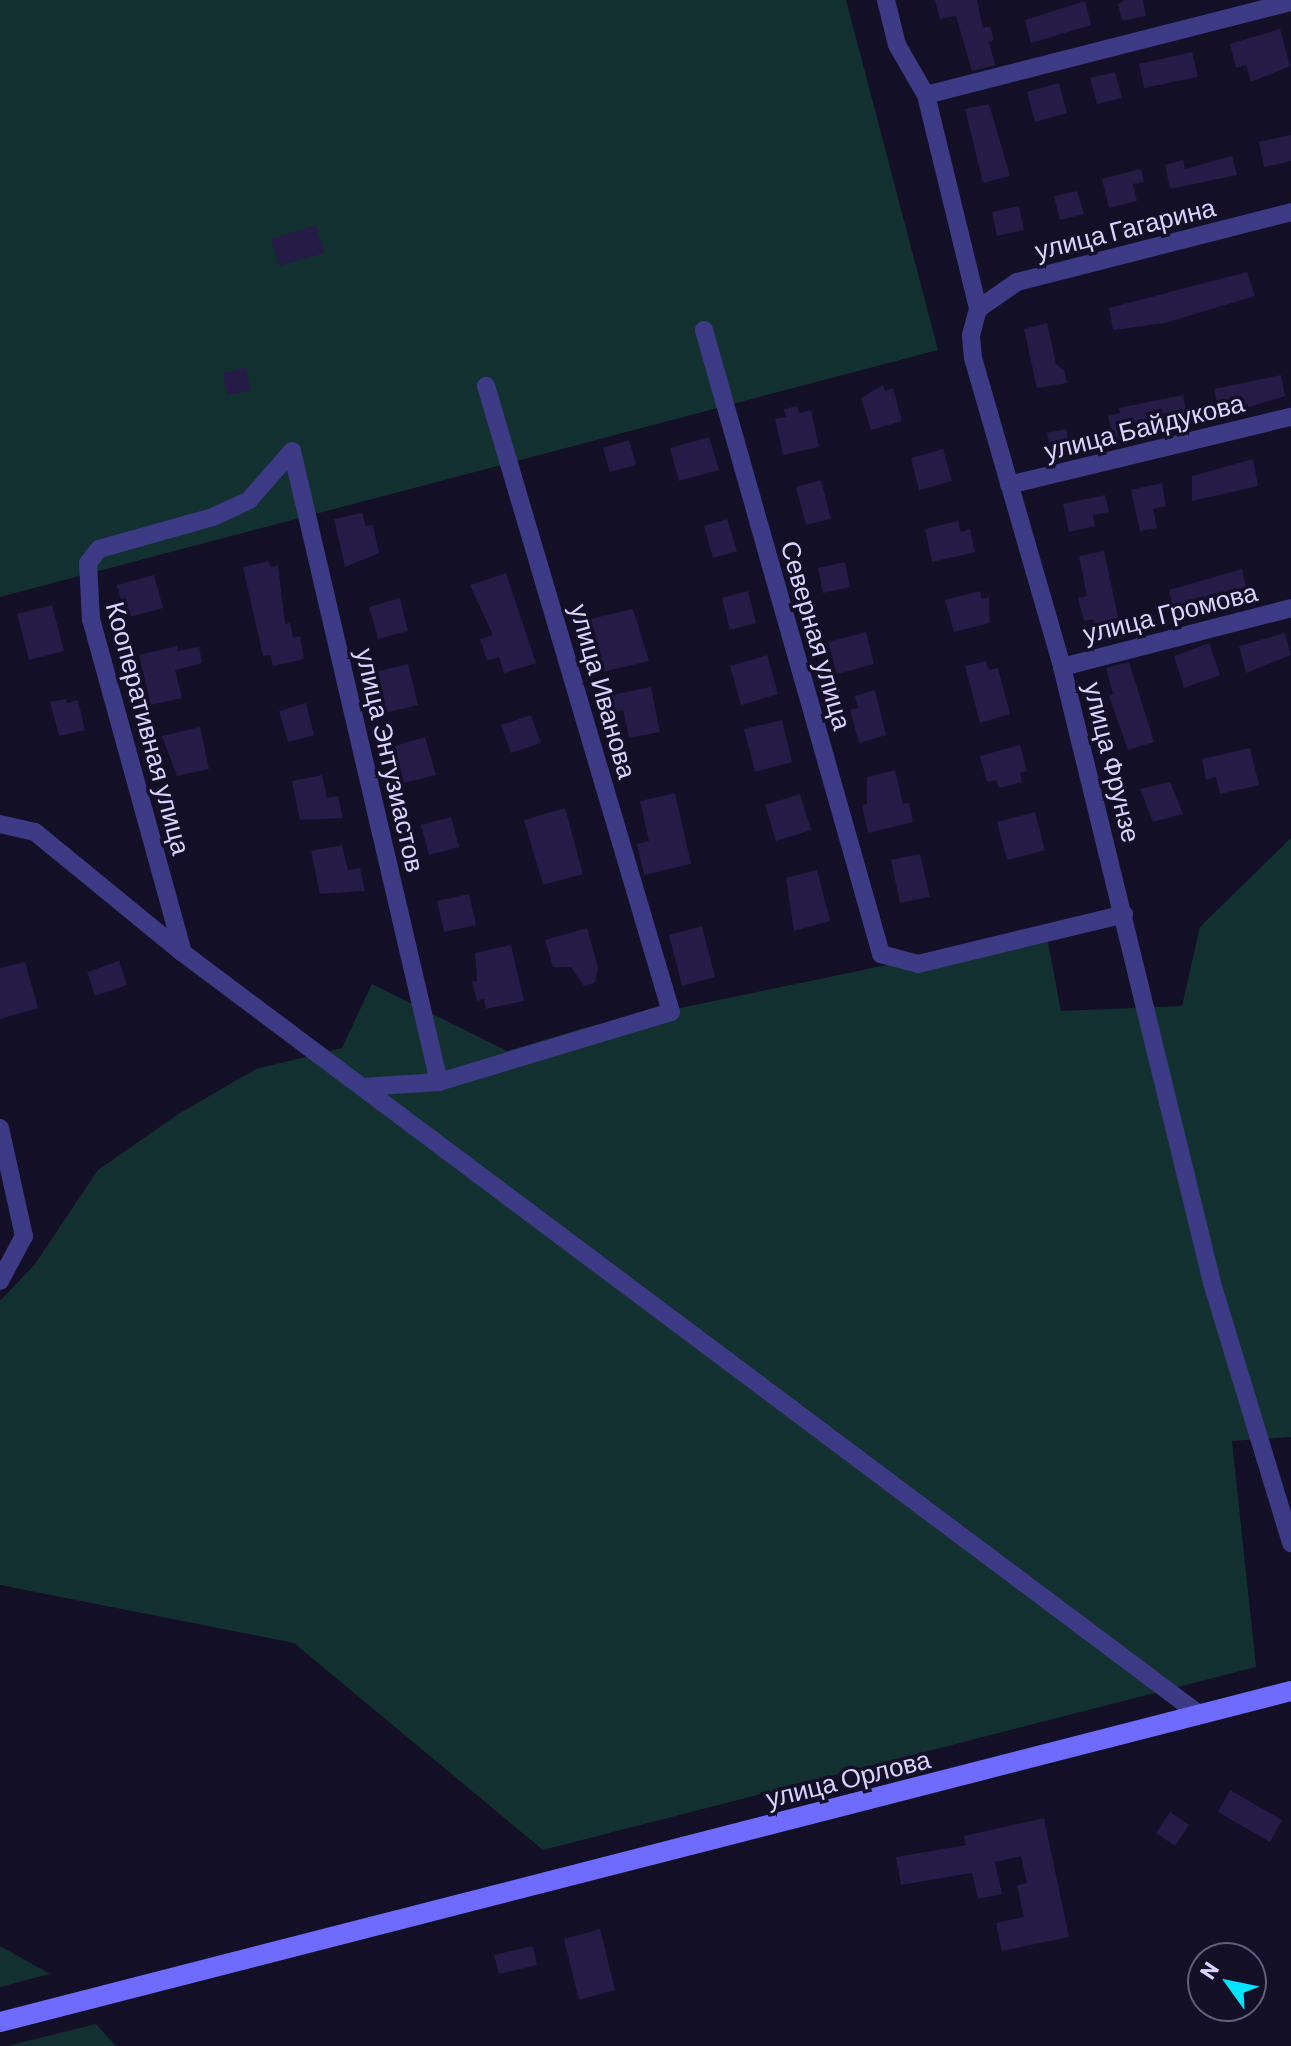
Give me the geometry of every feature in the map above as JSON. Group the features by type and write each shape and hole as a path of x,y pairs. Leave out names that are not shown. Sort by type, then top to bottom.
{"street":[{"name":"улица Фрунзе","path":"886,0 897,45 926,95 978,309 971,336 973,358 1062,667 1212,1283 1291,1543"},
{"path":"926,95 1291,2"},
{"name":"улица Гагарина","path":"978,309 1017,282 1291,212"},
{"name":"Северная улица","path":"704,330 881,954 918,964 1124,914"},
{"name":"улица Иванова","path":"439,1082 671,1012 486,386"},
{"name":"улица Байдукова","path":"1009,485 1291,417"},
{"name":"Кооперативная улица","path":"183,953 91,620 88,563 99,549 213,517 249,500 292,451"},
{"name":"улица Энтузиастов","path":"292,451 439,1082"},
{"name":"улица Громова","path":"1062,667 1291,608"},
{"path":"0,824 35,832 183,953 1200,1715"},
{"path":"362,1087 439,1082"},
{"path":"0,1128 24,1236 0,1281"},
{"name":"улица Орлова","path":"0,2022 1291,1691"}],"green space":[{"path":"0,0 846,0 938,350 0,597"},
{"path":"1291,838 1291,1437 1232,1441 1256,1667 543,1850 294,1643 0,1585 0,1301 35,1264 98,1170 180,1113 256,1069 342,1048 372,984 507,1051 584,1028 1046,932 1061,1011 1182,1006 1200,927"},
{"path":"0,1946 50,1974 0,1987"},
{"path":"96,2024 116,2046 7,2046"}],"building":[{"path":"935,0 977,0 983,28 990,26 994,40 989,42 995,65 972,71 956,16 940,19"},
{"path":"1125,0 1143,0 1146,16 1122,21 1118,4"},
{"path":"1085,1 1091,25 1031,43 1025,20"},
{"path":"1280,29 1290,66 1251,82 1246,65 1236,68 1230,44"},
{"path":"1192,52 1198,77 1144,88 1139,64"},
{"path":"1115,72 1122,98 1097,104 1090,78"},
{"path":"1059,83 1067,113 1035,122 1027,92"},
{"path":"989,104 1010,176 983,183 965,109"},
{"path":"1291,135 1291,161 1264,167 1259,142"},
{"path":"1232,156 1237,175 1170,189 1165,165 1183,160 1185,169"},
{"path":"1141,169 1144,182 1133,184 1137,201 1109,208 1102,179"},
{"path":"1077,191 1084,214 1060,220 1054,196"},
{"path":"1019,206 1024,230 997,236 992,212"},
{"path":"316,225 324,253 279,266 271,239"},
{"path":"1247,272 1255,296 1165,323 1113,330 1109,308"},
{"path":"1047,323 1056,364 1064,370 1067,383 1037,388 1024,329"},
{"path":"246,368 251,390 227,395 223,373"},
{"path":"1281,375 1285,396 1220,416 1214,389"},
{"path":"883,385 885,391 893,388 902,421 871,430 861,398"},
{"path":"1183,395 1188,421 1115,447 1108,416 1120,413 1119,408"},
{"path":"797,406 799,413 811,410 819,447 783,455 775,419 786,417 784,409"},
{"path":"1066,429 1072,455 1053,459 1047,433"},
{"path":"709,437 719,470 679,481 670,448"},
{"path":"629,440 636,465 610,472 603,448"},
{"path":"943,449 952,481 919,490 911,458"},
{"path":"1253,459 1258,486 1192,501 1192,476"},
{"path":"821,480 831,519 806,525 796,487"},
{"path":"1162,483 1166,506 1153,509 1157,528 1140,531 1131,490"},
{"path":"1105,495 1109,512 1093,515 1095,526 1069,532 1063,504"},
{"path":"362,513 366,526 373,525 379,553 345,567 334,519"},
{"path":"727,519 737,551 713,558 704,526"},
{"path":"958,521 961,532 970,529 975,552 932,562 925,529"},
{"path":"1104,551 1121,631 1098,637 1093,619 1084,621 1078,598 1087,596 1079,556"},
{"path":"269,561 271,567 278,565 285,624 290,623 293,638 300,636 304,659 273,666 270,655 263,656 243,567"},
{"path":"845,562 850,587 823,593 818,568"},
{"path":"1242,569 1248,596 1174,614 1169,590"},
{"path":"506,573 536,663 504,673 499,657 487,661 480,639 493,635 470,585"},
{"path":"154,575 163,608 126,618 117,585"},
{"path":"748,591 756,623 730,630 722,598"},
{"path":"980,591 982,599 989,597 990,623 954,632 945,600"},
{"path":"400,598 408,631 378,639 369,607"},
{"path":"52,605 64,651 29,660 17,614"},
{"path":"633,609 649,661 602,672 590,619"},
{"path":"866,632 874,664 837,674 828,642"},
{"path":"1285,633 1291,655 1246,673 1239,646"},
{"path":"1209,643 1220,675 1184,688 1174,656"},
{"path":"177,646 178,651 199,647 202,663 175,670 182,698 151,705 139,655"},
{"path":"767,655 778,694 741,705 730,666"},
{"path":"986,661 989,670 998,668 1010,714 980,723 965,666"},
{"path":"1129,662 1154,742 1128,750 1109,696 1113,694 1106,668"},
{"path":"408,664 418,705 385,713 375,672"},
{"path":"651,687 660,732 629,738 623,710 615,712 612,695"},
{"path":"875,690 886,735 859,743 850,710 858,708 855,696"},
{"path":"66,699 67,703 78,700 85,730 59,736 50,702"},
{"path":"306,703 314,735 288,742 279,711"},
{"path":"531,715 541,743 511,753 501,725"},
{"path":"782,720 792,762 755,772 744,729"},
{"path":"200,727 209,769 177,776 162,736"},
{"path":"425,737 436,775 404,783 394,746"},
{"path":"1020,745 1027,771 1020,773 1022,782 999,788 996,780 987,782 980,756"},
{"path":"1250,748 1259,785 1220,794 1216,777 1206,780 1202,759"},
{"path":"895,770 903,804 909,803 913,822 868,833 862,805 867,804 867,777"},
{"path":"322,775 327,798 338,796 343,818 300,820 292,781"},
{"path":"1170,782 1183,814 1153,822 1140,789"},
{"path":"675,793 691,864 644,875 637,844 649,841 640,801"},
{"path":"800,794 811,830 776,841 765,805"},
{"path":"565,808 583,874 543,885 524,820"},
{"path":"1035,812 1045,850 1007,860 997,822"},
{"path":"451,817 459,847 429,855 421,825"},
{"path":"342,845 348,870 360,868 365,891 320,894 311,851"},
{"path":"920,854 930,897 900,903 891,860"},
{"path":"817,870 830,921 794,931 786,878"},
{"path":"469,894 476,925 444,932 437,901"},
{"path":"702,926 715,977 682,986 669,935"},
{"path":"587,928 598,968 595,983 584,986 571,967 553,967 545,940"},
{"path":"511,945 524,1001 486,1009 484,999 477,1001 472,982 477,981 475,953"},
{"path":"119,961 127,985 95,996 87,972"},
{"path":"25,962 38,1008 0,1019 0,968"},
{"path":"1230,1790 1282,1820 1270,1842 1218,1812"},
{"path":"1170,1812 1189,1825 1175,1846 1156,1833"},
{"path":"1044,1818 1069,1937 1002,1951 996,1923 1024,1917 1017,1885 1027,1883 1021,1856 995,1862 1002,1894 978,1899 972,1873 901,1885 896,1857 966,1845 964,1836"},
{"path":"600,1929 615,1990 579,2000 564,1939"},
{"path":"533,1946 537,1965 499,1974 494,1955"}]}
